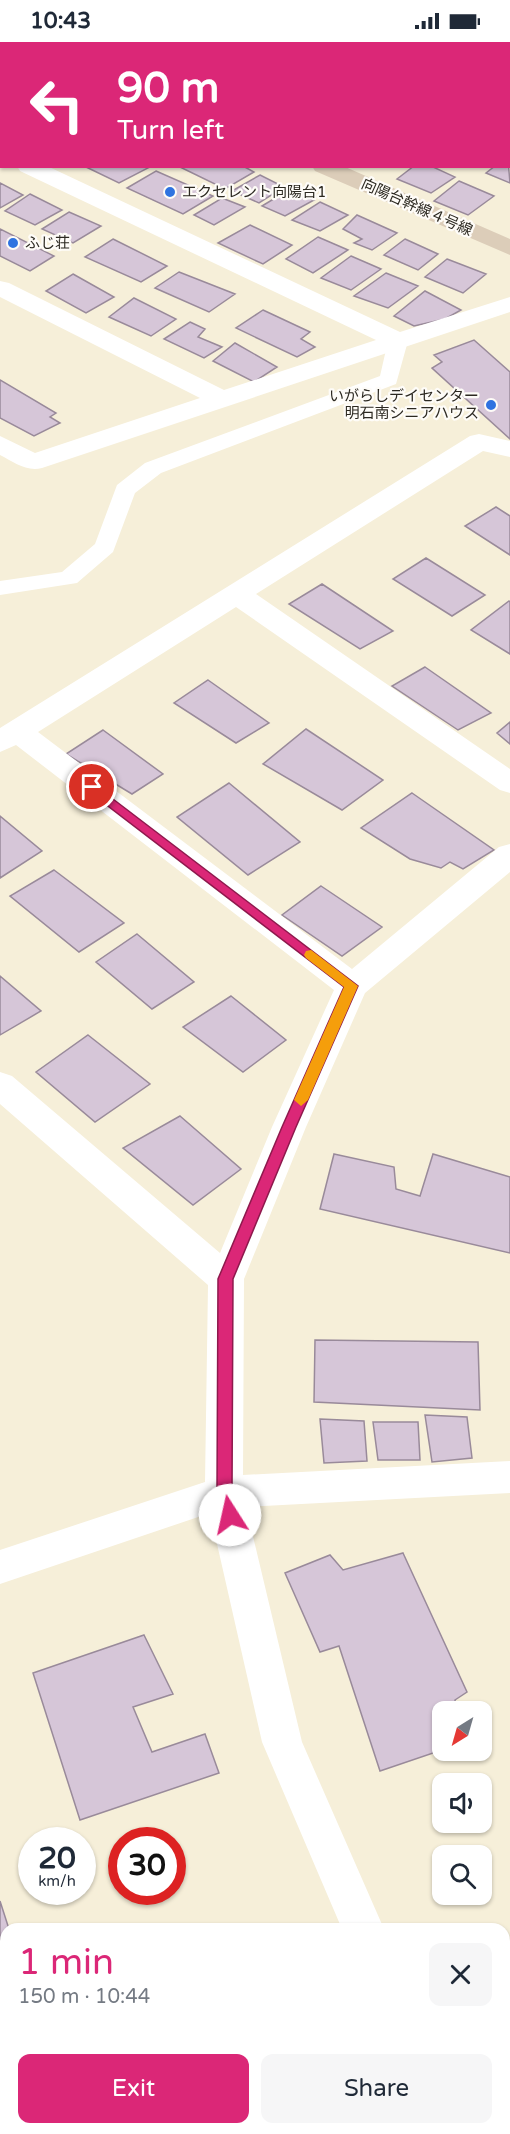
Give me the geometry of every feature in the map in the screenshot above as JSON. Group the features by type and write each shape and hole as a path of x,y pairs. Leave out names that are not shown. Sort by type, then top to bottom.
{"street":[{"path":"32,168 398,341"},
{"name":"向陽台幹線４号線","path":"328,168 510,248"},
{"path":"0,288 221,399"},
{"path":"0,444 33,462 510,304"},
{"path":"352,986 9,736 479,442 510,449"},
{"path":"236,594 510,783"},
{"path":"360,1923 282,1742 224,1492 226,1279 289,1127 352,986 510,855"},
{"path":"0,1084 226,1279"},
{"path":"0,1567 224,1492 510,1477"}],"lane":[{"path":"0,588 69,578 105,548 125,490 153,468 389,380 398,341"}],"building":[{"path":"88,168 148,168 119,183"},
{"path":"182,168 247,168 254,172 225,189"},
{"path":"411,168 435,168 455,177 431,193 397,179"},
{"path":"492,168 509,168 510,183 486,173"},
{"name":"エクセレント向陽台1","path":"156,171 213,196 183,214 127,188"},
{"path":"260,175 284,187 259,203 232,191"},
{"path":"459,181 494,196 468,215 434,201"},
{"path":"0,183 23,195 0,208"},
{"path":"290,189 314,200 285,216 262,206"},
{"path":"30,194 62,210 35,225 5,211"},
{"path":"222,198 245,207 214,225 194,215"},
{"path":"320,202 348,215 320,231 292,220"},
{"path":"69,212 101,226 73,243 42,229"},
{"path":"357,215 397,233 372,250 354,243 362,239 343,229"},
{"path":"250,225 292,245 263,264 218,243"},
{"name":"ふじ荘","path":"0,229 54,256 30,271 0,256"},
{"path":"318,237 348,250 313,273 286,259"},
{"path":"113,239 167,266 141,282 85,257"},
{"path":"405,239 438,254 418,270 384,255"},
{"path":"351,256 381,269 351,290 321,278"},
{"path":"447,259 486,274 463,293 425,277"},
{"path":"179,272 235,294 209,312 155,288"},
{"path":"386,273 418,286 388,308 354,296"},
{"path":"73,274 114,297 86,313 46,291"},
{"path":"425,291 461,310 445,319 414,326 394,316"},
{"path":"134,298 176,319 151,336 109,317"},
{"path":"263,310 310,332 301,339 315,347 297,357 236,328"},
{"path":"190,322 205,329 198,337 222,347 204,358 164,339"},
{"name":"いがらしデイセンター 明石南シニアハウス","path":"474,340 510,372 510,439 432,368 442,362 434,355"},
{"path":"235,343 277,367 254,382 213,361"},
{"path":"0,380 56,413 50,417 60,423 34,436 0,418"},
{"path":"496,507 510,516 510,555 465,526"},
{"path":"426,558 485,595 452,616 393,579"},
{"path":"322,584 393,631 360,649 289,604"},
{"path":"510,602 510,654 471,630"},
{"path":"425,667 491,713 458,730 392,686"},
{"path":"208,680 269,723 236,743 174,703"},
{"path":"510,722 510,744 497,733"},
{"path":"306,729 383,780 342,810 263,764"},
{"path":"103,730 163,774 132,794 66,754"},
{"path":"229,783 300,842 248,875 177,817"},
{"path":"412,793 494,850 463,869 450,862 441,868 410,859 361,828"},
{"path":"0,816 42,851 0,878"},
{"path":"54,870 124,923 79,952 10,896"},
{"path":"321,886 382,927 342,956 282,915"},
{"path":"137,934 194,982 152,1009 96,962"},
{"path":"0,976 41,1011 0,1035"},
{"path":"231,996 286,1040 243,1072 183,1027"},
{"path":"88,1035 150,1084 95,1122 36,1072"},
{"path":"180,1116 241,1169 193,1205 123,1148"},
{"path":"334,1154 394,1167 396,1189 420,1196 433,1154 510,1177 510,1253 320,1209"},
{"path":"315,1340 478,1342 480,1410 314,1402"},
{"path":"425,1415 467,1417 472,1458 432,1462"},
{"path":"320,1419 364,1421 367,1461 324,1463"},
{"path":"373,1422 418,1422 420,1460 378,1460"},
{"path":"403,1553 467,1692 455,1701 432,1701 432,1753 380,1771 339,1646 320,1652 285,1573 330,1555 343,1570"},
{"path":"144,1635 173,1694 133,1707 152,1752 205,1734 219,1773 80,1820 33,1673"},
{"path":"0,1901 7,1923 0,1923"}],"slow traffic":[{"path":"301,1100 352,986 311,955"}],"place":[{"name":"エクセレント向陽台1","path":"170,192"},
{"name":"ふじ荘","path":"13,243"},
{"name":"いがらしデイセンター 明石南シニアハウス","path":"491,405"}],"route":[{"path":"92,787 352,986 289,1127 226,1279 224,1492 230,1515"}]}
